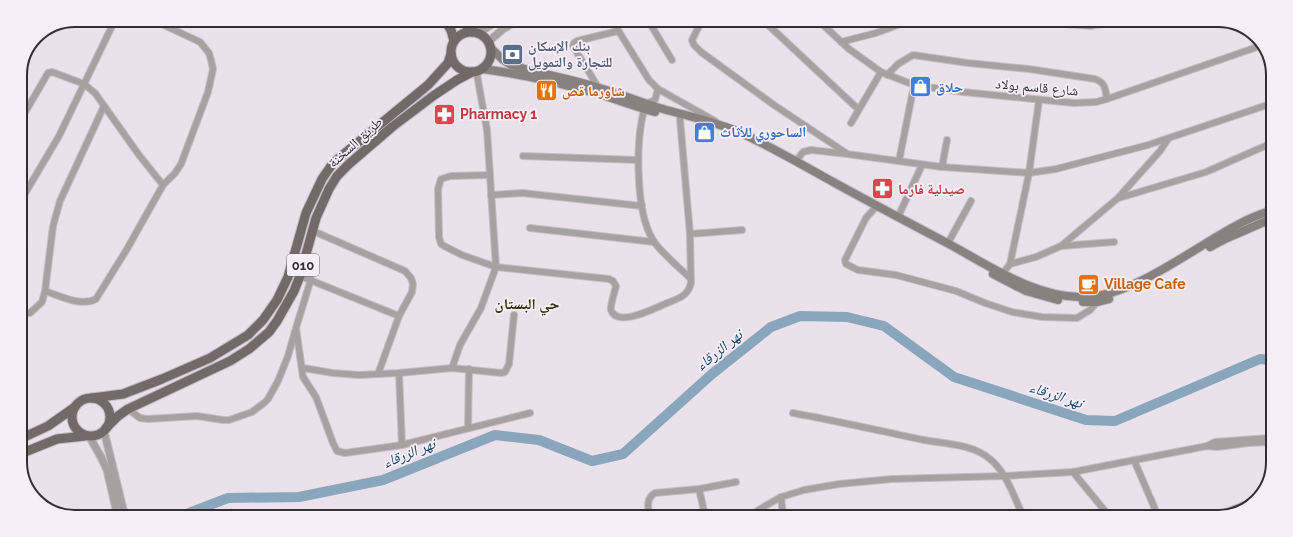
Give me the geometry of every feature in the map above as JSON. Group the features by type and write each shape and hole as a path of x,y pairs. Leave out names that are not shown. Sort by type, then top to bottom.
{"main road":[{"path":"449,27 454,41"},
{"path":"468,27 475,33"},
{"path":"1266,213 1137,282 1118,290 1101,296 1076,297 1057,295 1038,289 1002,273 796,161 723,126 645,107 528,76 505,71 462,70 458,68 452,60 451,47 454,41 465,33 482,35 502,59 511,65 598,87 645,107 736,136 1026,291 1063,302 1097,302 1129,292 1218,242 1243,226 1266,220"},
{"path":"477,71 487,65 490,59 489,45"},
{"name":"طريق السخنة","path":"92,398 123,394 162,379 215,355 248,335 263,320 277,300 288,277 306,213 322,179 333,163 428,85 448,63 451,54"},
{"name":"طريق السخنة","path":"105,430 118,416 128,409 230,361 249,349 269,332 294,291 300,276 318,213 337,176 392,127 433,96 457,80 477,71"},
{"path":"92,398 103,402 108,409 109,420 105,430"},
{"name":"010","path":"27,436 48,426 84,399 92,398"},
{"path":"75,407 72,414 72,422 76,429 87,436"},
{"name":"010","path":"27,451 57,439 97,435 105,430"}],"street":[{"path":"27,190 58,136 112,27"},
{"path":"45,290 81,302 90,302 96,299 123,256 163,185 176,173 181,164 203,108 213,69 209,53 200,42 168,27"},
{"path":"475,33 488,27"},
{"path":"489,45 506,27"},
{"path":"616,27 649,80 658,89 723,126"},
{"path":"652,27 672,60"},
{"path":"698,27 692,40 694,45 702,52 774,105 847,154"},
{"path":"770,27 858,110"},
{"name":"شارع قاسم بولاد","path":"825,27 841,42 884,74 914,85 1039,100 1084,103 1107,99 1257,47"},
{"path":"841,42 881,32 893,27"},
{"path":"598,87 573,46 574,43 618,31"},
{"path":"851,123 858,110 884,74 913,56 1029,69 1095,79 1104,84 1107,99"},
{"path":"452,368 460,345 481,308 496,267 487,130 477,71"},
{"path":"27,109 48,73 52,72 84,84 95,93 139,155 163,185"},
{"path":"899,162 914,85"},
{"path":"658,89 655,100 645,107 639,135 638,160 642,206 648,232 654,242 690,278"},
{"path":"1002,273 1010,264 1029,173 1039,100"},
{"path":"796,161 807,150 847,154 922,165 1029,173 1056,169 1168,139 1266,105"},
{"path":"27,313 30,313 42,302 45,290 53,226 60,201 104,106"},
{"path":"490,175 451,176 441,179 438,189 438,237 441,244 454,252 496,267 613,280 616,286 611,307 612,312 621,317 631,317 642,314 683,296 690,287 690,234 680,119"},
{"path":"1010,264 1036,257 1061,246 1118,198 1160,151 1168,139"},
{"path":"942,167 947,140"},
{"path":"1118,198 1206,172 1266,147"},
{"path":"523,156 638,160"},
{"path":"898,217 922,165"},
{"path":"492,195 522,192 642,206"},
{"path":"948,244 970,201"},
{"path":"874,209 866,218 845,260 846,264 858,270 896,275 956,290 985,303 1012,312 1042,318 1077,318 1090,310 1097,302"},
{"path":"530,228 654,242"},
{"path":"690,234 742,230"},
{"path":"313,231 405,271 411,278 413,284 412,292 399,316 378,374"},
{"path":"1061,246 1114,242"},
{"path":"300,276 399,316"},
{"path":"128,409 140,418 148,419 191,416 229,420 252,412 268,399 278,381 288,356 311,280"},
{"path":"303,368 353,375 399,373 452,368 501,373 504,372 509,364 514,315"},
{"path":"296,328 304,380 316,397 337,451 345,453 402,445 530,413"},
{"path":"468,428 469,369"},
{"path":"399,373 402,445"},
{"path":"793,413 966,447 982,453 990,459 1005,476 1020,510"},
{"path":"105,430 123,510"},
{"path":"87,436 101,457 106,470 116,510"},
{"path":"1208,446 1215,442 1266,438"},
{"path":"759,510 781,497 804,490 832,485 892,479 1005,476 1073,472 1208,446 1216,447 1266,442"},
{"path":"1134,460 1155,510"},
{"path":"1073,472 1104,510"},
{"path":"649,510 648,503 652,495 661,492 699,489 736,482"},
{"path":"699,489 704,510"},
{"path":"781,497 782,510"}],"waterway":[{"name":"نهر الزرقاء","path":"197,510 228,498 299,497 383,480 495,435 539,440 592,461 623,454 712,374 771,327 800,316 847,317 884,326 954,377 1086,420 1115,421 1260,359 1266,360"}],"place":[{"name":"بنك الإسكان للتجارة والتمويل","path":"512,54"},
{"name":"حلاق","path":"921,87"},
{"name":"شاورما قص","path":"547,91"},
{"name":"Pharmacy 1","path":"445,114"},
{"name":"الساحوري للأثاث","path":"704,132"},
{"name":"صيدلية فارما","path":"883,189"},
{"name":"Village Cafe","path":"1089,284"}],"district":[{"name":"حي البستان","path":"527,304"}]}
